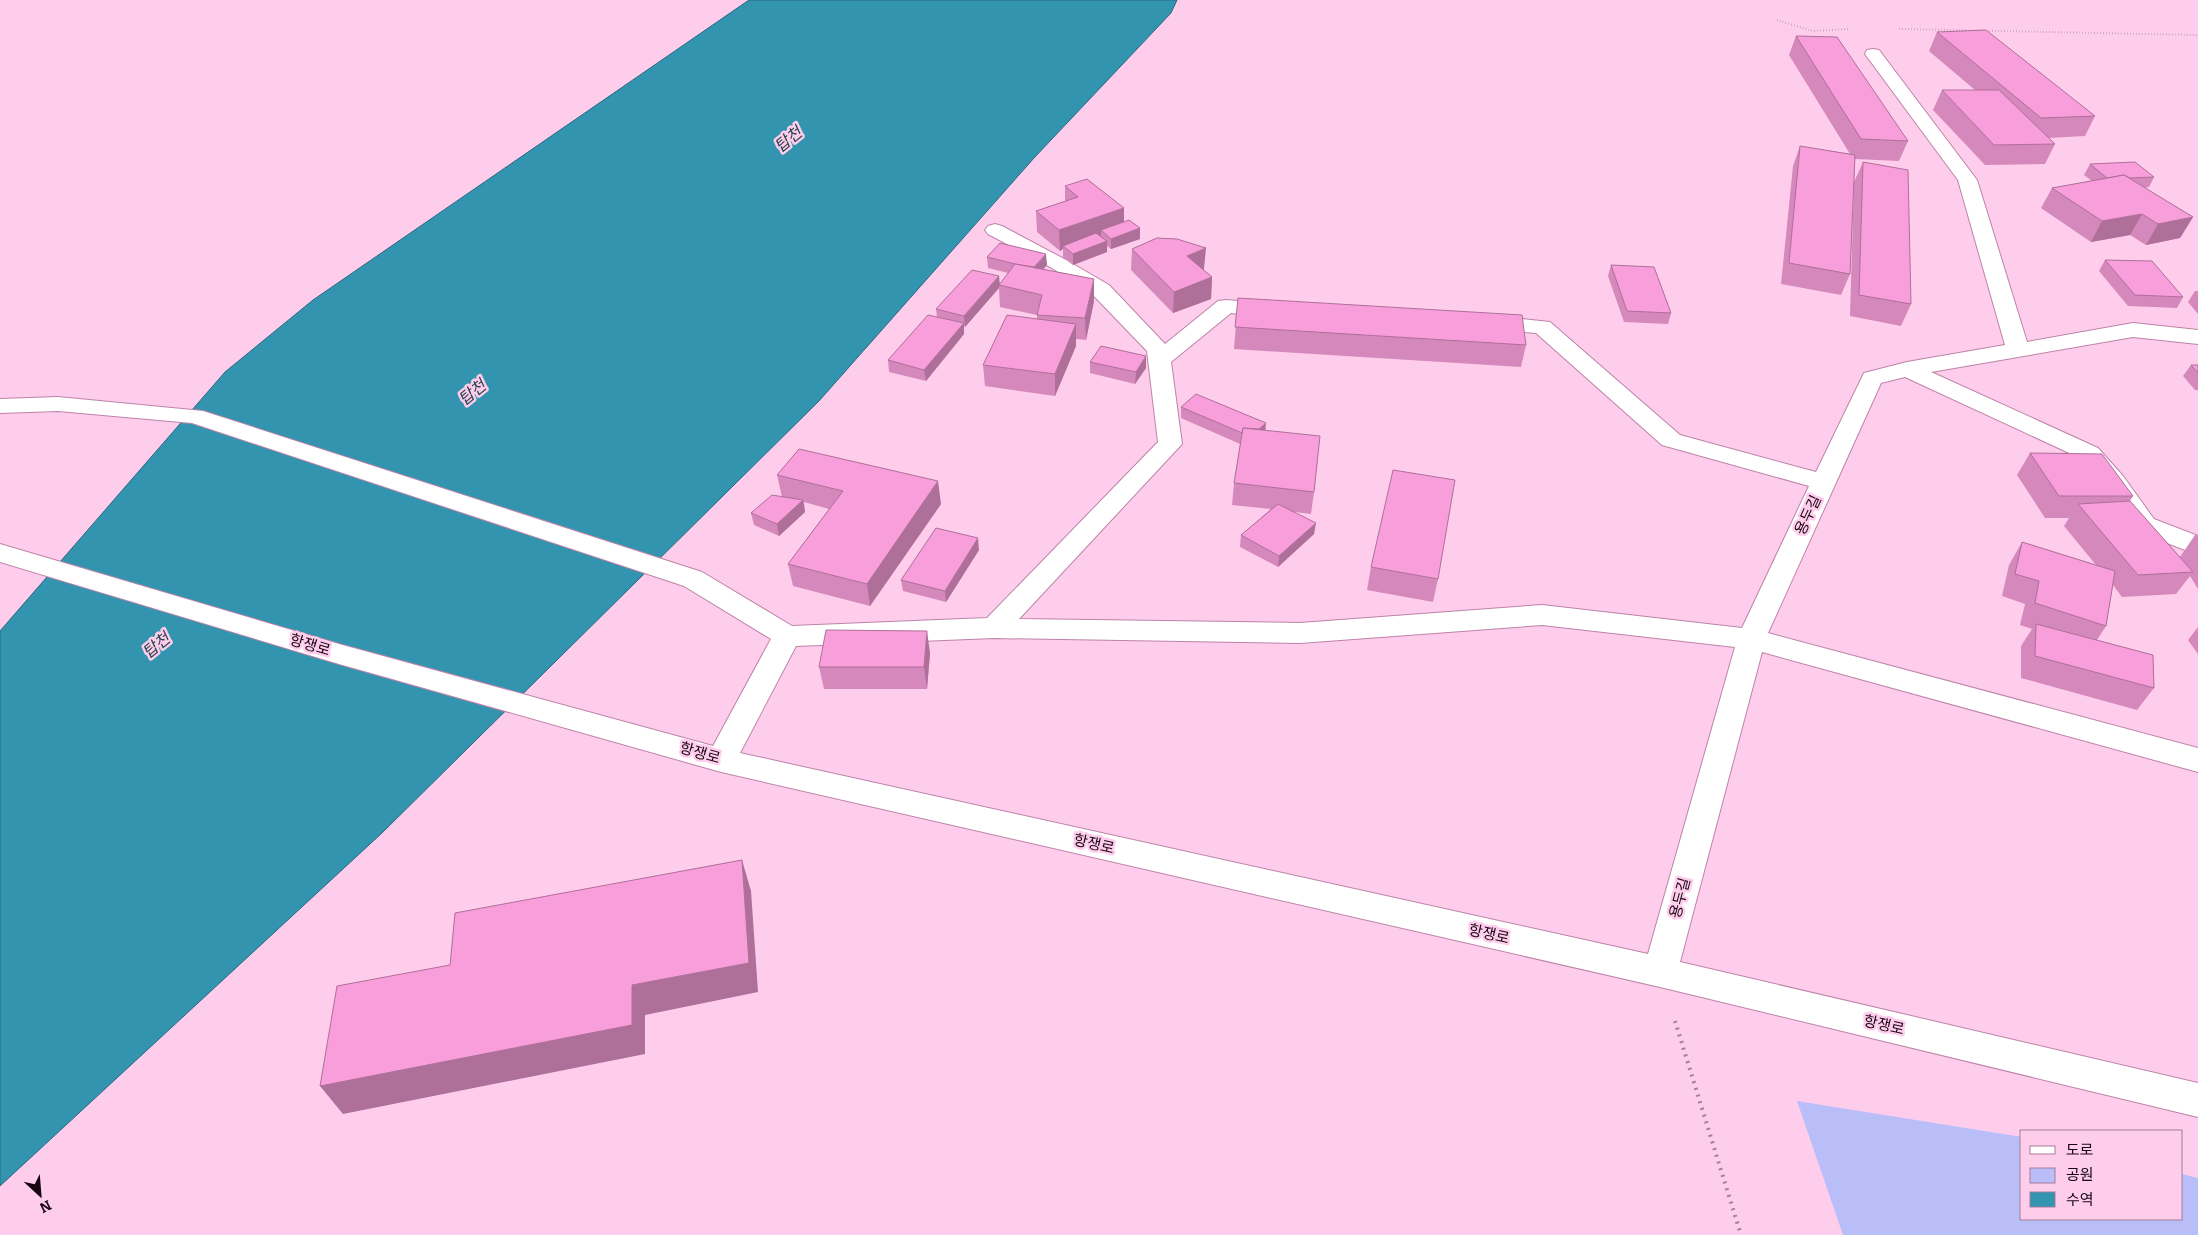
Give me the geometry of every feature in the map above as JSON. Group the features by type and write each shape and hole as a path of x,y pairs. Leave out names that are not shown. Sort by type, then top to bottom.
{"street":[{"path":"1872,54 1967,180 2018,350"},
{"path":"994,628 1170,444 1158,349 1101,290 1060,264 996,230"},
{"path":"1159,360 1226,306 1293,312"},
{"path":"1465,320 1542,327 1671,440 1824,482"},
{"name":"용두길","path":"1660,972 1751,639 1872,378 1907,369 2132,330 2198,337"},
{"path":"1907,369 2089,453 2114,482 2145,525 2198,546"},
{"path":"0,406 58,404 195,416 693,579 787,636 994,628 1300,632 1542,616 1751,639 2198,760"},
{"name":"항쟁로","path":"2,553 339,654 615,729 721,760 1660,972 2198,1100"},
{"path":"721,760 787,636"}],"path":[{"path":"1776,20 1813,31 1851,29"},
{"path":"1899,29 2198,35"},
{"path":"1660,972 1741,1235"}],"green space":[{"path":"1797,1101 2020,1137 2020,1220 2183,1220 2183,1174 2198,1178 2198,1235 1843,1235"}],"water":[{"name":"탑천","path":"749,0 1177,0 1171,13 1034,158 819,401 383,832 0,1186 0,631 225,372 313,300"}],"building":[{"path":"1986,30 2095,116 2041,118 1937,32"},
{"path":"1796,36 1837,37 1908,141 1861,139"},
{"path":"1942,90 1999,90 2055,144 1994,145"},
{"path":"1800,146 1855,155 1850,274 1789,263"},
{"path":"1863,162 1908,170 1911,304 1859,295"},
{"path":"2135,162 2154,177 2130,178 2124,175 2107,178 2090,164"},
{"path":"2124,175 2193,217 2158,224 2142,214 2102,221 2052,188"},
{"path":"1087,179 1124,208 1059,230 1036,211 1078,197 1065,186"},
{"path":"1129,220 1140,228 1111,239 1101,230"},
{"path":"1096,233 1107,241 1073,254 1063,246"},
{"path":"1157,238 1177,239 1206,248 1187,256 1212,277 1174,292 1132,249"},
{"path":"1000,243 1046,254 1034,267 987,257"},
{"path":"2105,260 2152,261 2183,297 2135,295"},
{"path":"1015,264 1094,279 1085,318 1037,315 1042,295 999,285"},
{"path":"1611,265 1654,267 1671,313 1627,311"},
{"path":"972,270 999,276 964,316 936,309"},
{"path":"1238,298 1522,315 1526,345 1235,327"},
{"path":"928,315 964,323 924,370 888,360"},
{"path":"1007,315 1076,324 1055,374 983,365"},
{"path":"1101,346 1146,356 1136,372 1090,362"},
{"path":"2191,365 2198,365 2198,373"},
{"path":"1196,394 1266,423 1259,429 1243,428 1242,433 1181,407"},
{"path":"1243,428 1320,436 1314,492 1234,483"},
{"path":"799,449 938,481 867,584 788,564 843,491 777,475"},
{"path":"2030,453 2102,454 2133,496 2059,496"},
{"path":"1393,470 1455,480 1438,579 1371,567"},
{"path":"772,495 803,500 777,524 751,513"},
{"path":"2130,501 2193,572 2138,575 2078,504"},
{"path":"1278,504 1316,523 1279,556 1241,535"},
{"path":"936,528 978,538 945,591 901,580"},
{"path":"2022,542 2115,571 2106,626 2035,603 2039,581 2015,574"},
{"path":"2036,624 2153,655 2154,688 2035,656"},
{"path":"826,630 927,631 924,667 819,667"},
{"path":"742,860 749,963 632,985 632,1025 320,1086 337,986 450,965 455,913"}]}
